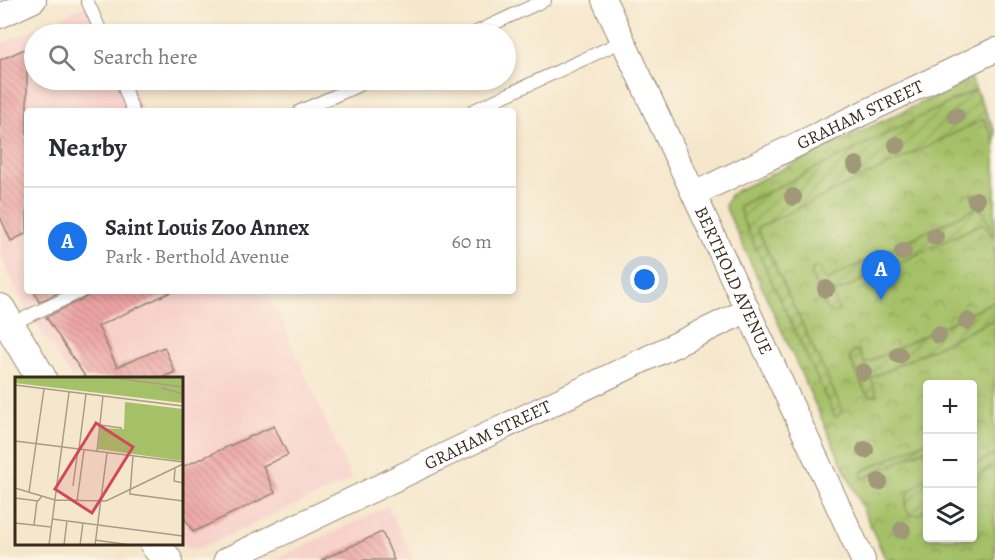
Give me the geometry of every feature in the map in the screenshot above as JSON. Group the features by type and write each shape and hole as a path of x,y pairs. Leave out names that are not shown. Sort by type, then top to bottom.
{"street":[{"path":"0,16 34,0"},
{"name":"BERTHOLD AVENUE","path":"604,0 863,560"},
{"name":"GRAHAM STREET","path":"694,194 995,50"},
{"name":"GRAHAM STREET","path":"226,560 748,310"},
{"path":"4,317 40,377"},
{"path":"156,545 167,560"}],"lane":[{"path":"87,0 98,24"},
{"path":"493,24 545,0"},
{"path":"479,108 624,42"},
{"path":"125,90 132,108"},
{"path":"307,108 348,90"},
{"path":"4,317 73,294"}],"shaded area":[{"path":"93,2 103,24 45,24"},
{"path":"24,34 24,90 134,90 142,108 24,108 24,294 269,294 352,480 198,549 187,548 183,542 183,377 71,377 24,307 0,253 0,45"},
{"path":"388,506 414,560 274,560"}],"green space":[{"path":"971,79 995,132 995,560 886,560 725,206 730,195"},
{"path":"975,90 995,132 995,142 984,119 757,228 842,409 835,417 743,220 739,206"},
{"path":"972,192 992,229 993,237 983,223 833,294 839,311 831,313 827,310 811,276 813,268 819,267 826,280 976,208"},
{"path":"995,301 995,319 871,378 877,395 869,396 866,393 850,359 852,352 858,350 865,364"},
{"path":"923,443 923,450 863,479 861,472"},
{"path":"995,454 995,466 977,476 977,463"},
{"path":"923,481 923,511 920,514 910,515 905,506 908,492"}],"building":[{"path":"24,49 24,90 27,90 27,108 24,108 24,234 11,241 0,217 0,60"},
{"path":"35,294 56,294 39,302"},
{"path":"88,294 167,294 98,326 117,367 164,347 175,372 163,377 85,377 46,317 85,298"},
{"path":"274,426 288,455 263,466 275,493 193,532 183,516 183,467"},
{"path":"382,532 394,560 321,560"}],"place":[{"name":"Saint Louis Zoo Annex","path":"881,300"}]}
